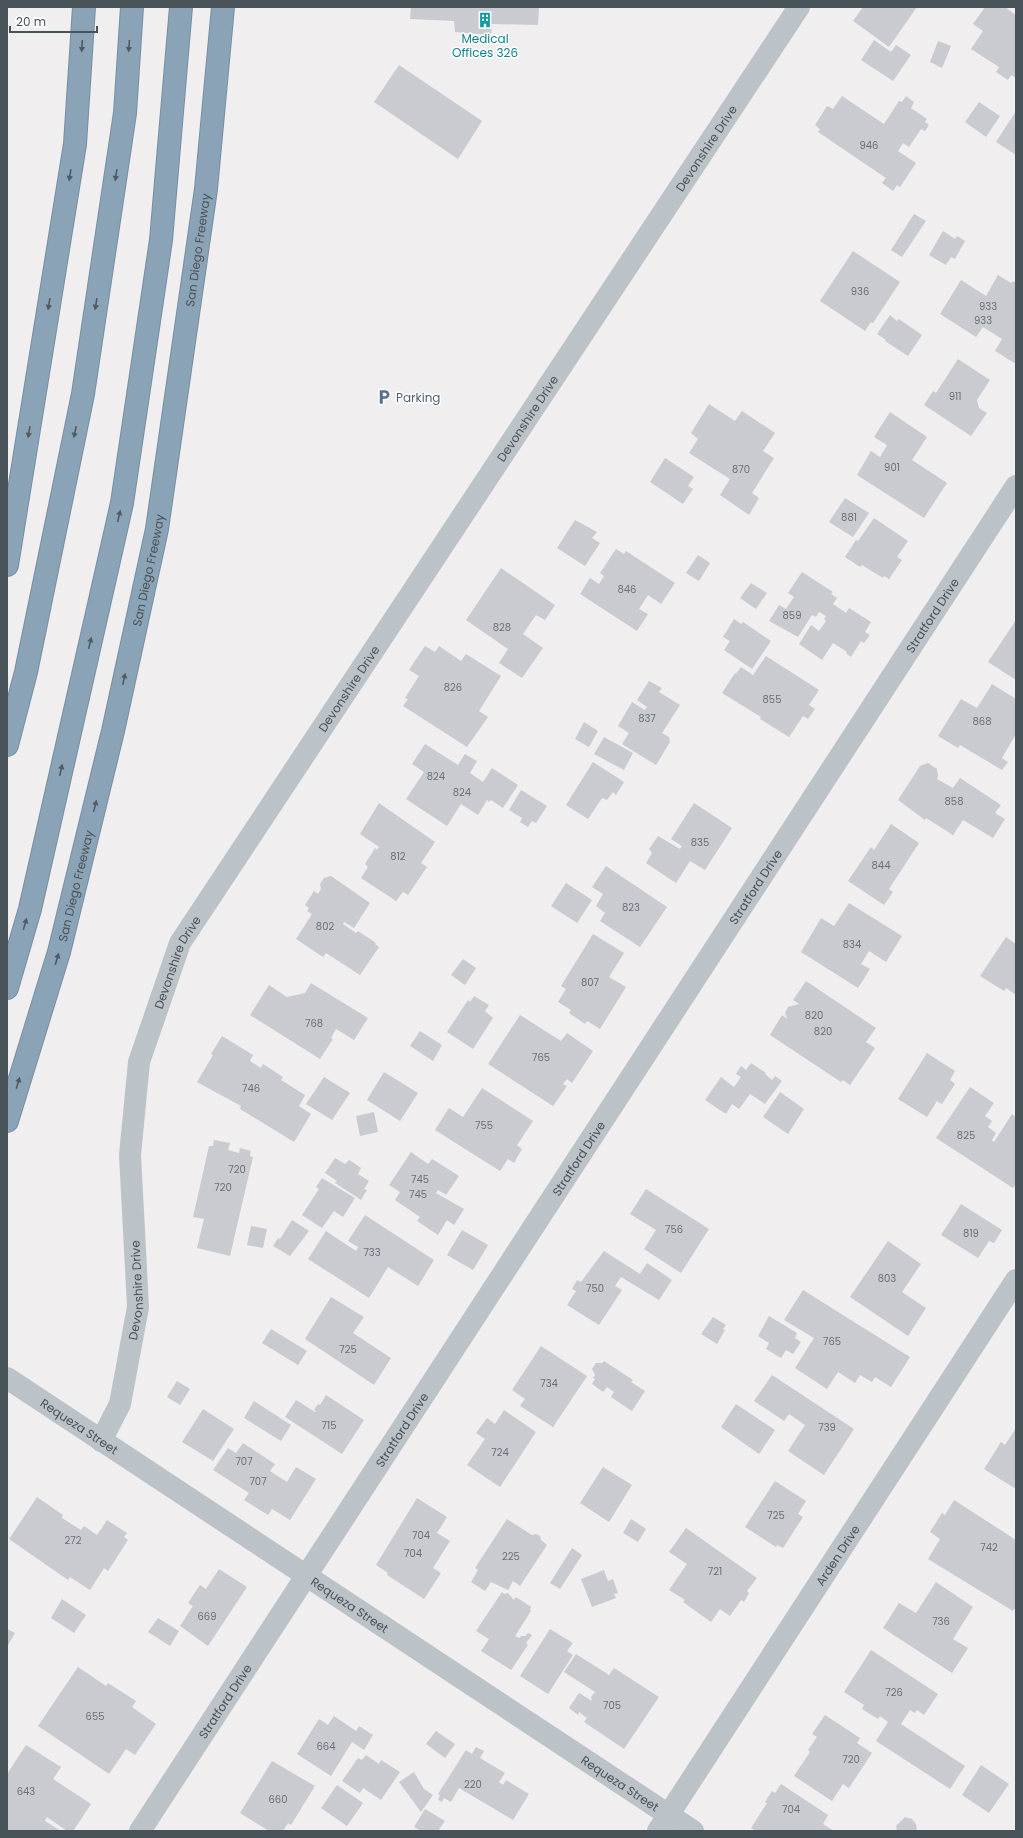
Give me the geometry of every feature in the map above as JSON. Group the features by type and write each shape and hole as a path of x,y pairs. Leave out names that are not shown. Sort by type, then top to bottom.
{"highway":[{"path":"7,565 75,144 84,7"},
{"path":"7,745 26,672 83,394 125,113 132,7"},
{"path":"7,988 30,909 122,503 161,240 181,7"},
{"name":"San Diego Freeway","path":"7,1121 59,952 113,731 157,529 206,188 223,7"}],"street":[{"name":"Devonshire Drive","path":"101,1441 120,1404 138,1307 130,1155 139,1062 180,943 798,7"},
{"name":"Stratford Drive","path":"140,1831 1016,486"},
{"name":"Arden Drive","path":"664,1823 1016,1280"},
{"name":"Requeza Street","path":"13,1382 306,1575 664,1823 693,1831"}],"building":[{"name":"Medical Offices 326","path":"411,7 539,7 538,25 492,24 491,35 455,32 454,21 410,19"},
{"path":"863,7 917,7 889,47 853,21"},
{"path":"985,7 1005,7 1016,15 1016,78 1011,75 1008,80 996,72 999,67 971,49 983,31 973,24"},
{"path":"874,40 891,52 896,45 911,55 893,81 861,60"},
{"path":"938,41 951,46 942,68 930,62"},
{"path":"399,65 482,121 458,159 374,102"},
{"path":"842,96 884,124 899,101 902,102 906,96 914,102 911,108 927,119 925,122 929,125 925,131 921,129 909,147 903,143 898,151 916,163 900,187 897,185 893,191 882,183 886,178 818,132 820,129 815,125 827,106 833,109"},
{"path":"979,102 1000,116 986,137 965,122"},
{"path":"1016,111 1016,155 996,142"},
{"path":"914,214 926,221 902,257 891,250"},
{"path":"943,231 955,239 957,236 965,241 955,259 951,257 946,265 929,255"},
{"path":"853,251 900,282 873,323 871,322 865,331 820,301"},
{"path":"998,275 1011,283 1013,281 1016,283 1016,364 995,351 1002,339 983,327 976,337 940,314 961,280 986,296"},
{"path":"890,315 897,321 899,319 922,335 908,356 877,334"},
{"path":"958,359 990,380 977,400 979,408 987,413 971,436 924,405 933,391 936,393"},
{"path":"709,404 735,421 742,411 775,433 763,451 774,458 752,493 759,498 749,515 720,495 730,479 689,453 698,439 691,433"},
{"path":"890,412 927,437 912,460 947,483 924,518 857,475 871,451 880,457 887,445 874,437"},
{"path":"665,458 694,477 688,486 693,489 683,504 650,482"},
{"path":"845,498 869,513 853,537 829,522"},
{"path":"874,518 908,541 897,557 902,560 889,579 884,576 883,578 862,565 860,567 845,557 856,540 858,541"},
{"path":"575,520 597,532 592,538 600,543 585,566 557,548"},
{"path":"616,549 624,554 626,551 675,583 661,604 648,595 639,609 648,614 637,631 580,594 590,578 599,584 604,576 600,573"},
{"path":"698,555 710,563 699,581 686,573"},
{"path":"501,568 555,605 545,620 536,615 523,634 543,648 522,678 499,663 508,649 466,620"},
{"path":"802,572 833,592 831,594 837,598 833,604 846,613 849,608 871,622 865,632 870,635 864,643 861,641 851,657 846,653 847,652 833,643 822,660 799,644 811,625 819,631 826,621 824,619 826,616 819,612 816,617 812,615 798,637 769,621 779,605 786,609 794,597 788,593"},
{"path":"751,583 767,593 756,609 740,598"},
{"path":"734,619 741,624 743,622 771,641 752,669 724,650 730,641 723,637"},
{"path":"1016,620 1016,680 988,662"},
{"path":"425,646 435,652 439,646 461,661 466,654 501,676 479,711 488,717 467,747 403,706 408,699 405,698 419,676 409,670"},
{"path":"766,656 819,690 809,705 815,709 808,719 803,716 789,737 760,719 761,717 722,693 735,673 736,674 741,667 753,675"},
{"path":"649,681 662,688 659,692 680,705 662,733 669,737 670,742 656,765 622,744 629,733 618,726 632,702 645,710 647,707 637,700"},
{"path":"992,684 1016,699 1016,734 1002,758 1008,762 1002,770 960,745 958,748 938,736 961,699 977,708"},
{"path":"584,722 598,731 589,747 575,739"},
{"path":"604,737 633,753 624,770 594,754"},
{"path":"425,744 458,765 465,754 477,761 470,773 483,782 492,768 518,785 503,808 491,800 489,802 487,800 478,815 461,804 447,826 406,799 424,772 412,764"},
{"path":"593,762 624,782 616,795 613,792 607,800 602,798 588,819 566,805"},
{"path":"928,763 937,769 937,779 953,788 960,778 1001,805 995,813 1005,819 993,838 963,820 953,835 926,818 925,820 898,800 920,766"},
{"path":"521,790 547,806 536,823 532,821 528,827 520,822 522,818 509,810"},
{"path":"379,803 435,842 421,863 427,867 408,895 403,892 396,901 361,878 368,867 365,864 375,848 377,850 379,847 360,834"},
{"path":"694,803 732,828 705,870 690,861 676,883 646,863 652,853 649,849 658,836 680,849 682,846 671,839"},
{"path":"891,824 919,843 889,889 893,892 884,905 848,881 871,847 874,850"},
{"path":"606,866 667,907 640,947 600,921 605,913 596,906 603,894 592,887"},
{"path":"331,876 370,903 354,928 344,922 343,924 356,933 358,931 376,943 375,944 379,947 360,975 326,953 323,957 296,939 312,914 307,911 309,908 305,905 314,891 318,894 321,889 320,884 324,878"},
{"path":"566,883 592,900 577,923 551,906"},
{"path":"849,903 902,936 886,962 869,951 861,964 870,969 858,988 801,952 821,918 834,926"},
{"path":"593,934 624,953 609,977 626,987 600,1029 587,1021 585,1024 569,1013 571,1010 558,1002 566,989 561,986"},
{"path":"1006,937 1016,944 1016,995 1006,988 1004,991 980,976"},
{"path":"463,959 476,968 465,985 451,975"},
{"path":"806,981 876,1028 866,1042 875,1048 850,1085 843,1080 841,1082 770,1035 782,1015 787,1019 785,1013 788,1007 799,1004 793,1000"},
{"path":"311,983 368,1018 354,1040 336,1029 331,1038 333,1039 320,1059 250,1015 269,985 287,997 305,993"},
{"path":"474,996 489,1005 485,1011 493,1018 473,1049 447,1032 468,1000 470,1002"},
{"path":"520,1015 561,1041 567,1033 593,1051 572,1083 567,1079 563,1084 567,1086 553,1106 488,1064"},
{"path":"420,1031 442,1045 433,1061 410,1046"},
{"path":"222,1036 253,1055 250,1061 261,1068 263,1064 283,1077 281,1080 305,1095 299,1106 311,1114 294,1142 240,1109 241,1106 197,1082"},
{"path":"927,1053 955,1071 950,1080 955,1084 942,1104 937,1101 927,1117 898,1099"},
{"path":"751,1063 766,1073 765,1074 772,1080 775,1076 782,1081 765,1104 750,1094 739,1109 732,1104 726,1114 705,1100 721,1077 734,1087 741,1077 736,1074 741,1066 746,1070"},
{"path":"384,1072 418,1093 400,1121 367,1100"},
{"path":"324,1077 350,1093 332,1120 306,1104"},
{"path":"970,1087 994,1103 985,1116 992,1121 988,1127 996,1133 992,1140 994,1142 1012,1114 1016,1117 1016,1184 1013,1188 936,1138"},
{"path":"482,1088 533,1121 517,1145 522,1149 514,1163 508,1159 500,1171 435,1130 449,1108 463,1117"},
{"path":"780,1092 804,1109 788,1134 763,1117"},
{"path":"374,1112 378,1132 360,1136 356,1116"},
{"path":"214,1140 230,1143 228,1150 239,1153 240,1148 251,1151 250,1156 253,1157 230,1256 197,1248 204,1219 193,1217 209,1146 213,1146"},
{"path":"411,1152 428,1164 432,1159 459,1176 446,1195 438,1190 436,1193 464,1209 454,1225 447,1220 438,1235 417,1221 420,1217 395,1200 400,1192 389,1185"},
{"path":"335,1158 345,1164 349,1160 361,1168 358,1174 369,1181 364,1189 367,1190 361,1200 335,1183 337,1181 325,1173"},
{"path":"322,1178 355,1198 343,1217 334,1211 322,1228 302,1215 319,1189 316,1187"},
{"path":"646,1189 709,1229 681,1273 644,1249 656,1230 630,1214"},
{"path":"961,1204 1002,1230 994,1243 989,1241 978,1258 941,1235"},
{"path":"365,1215 434,1260 418,1286 388,1267 369,1298 308,1259 326,1231 356,1251 358,1247 348,1241"},
{"path":"292,1220 309,1231 290,1256 273,1246 278,1238 280,1239"},
{"path":"251,1226 267,1229 263,1248 247,1245"},
{"path":"462,1230 488,1245 473,1270 447,1255"},
{"path":"888,1241 921,1264 902,1292 926,1308 908,1336 850,1297"},
{"path":"604,1251 640,1274 647,1263 672,1280 659,1300 621,1277 615,1286 622,1290 599,1325 567,1305 576,1291 572,1289 577,1280 581,1282"},
{"path":"803,1290 910,1357 891,1387 875,1377 872,1382 860,1375 855,1383 838,1372 827,1389 795,1368 814,1338 784,1320"},
{"path":"331,1297 364,1317 353,1333 391,1358 374,1385 305,1339"},
{"path":"769,1316 797,1333 795,1338 801,1342 793,1354 786,1350 781,1358 766,1349 769,1343 758,1336"},
{"path":"713,1317 726,1325 723,1329 725,1330 717,1344 701,1334"},
{"path":"271,1329 307,1351 298,1365 262,1343"},
{"path":"541,1346 587,1376 553,1427 520,1406 525,1399 512,1390"},
{"path":"604,1361 633,1380 631,1382 645,1391 632,1411 611,1397 614,1392 607,1387 603,1392 592,1384 595,1379 593,1378 595,1375 592,1369 596,1363 602,1363"},
{"path":"772,1375 854,1429 824,1475 788,1451 805,1425 789,1414 784,1421 754,1401"},
{"path":"177,1381 190,1389 180,1405 167,1397"},
{"path":"326,1395 364,1420 342,1454 285,1417 296,1400 315,1412 316,1411 314,1410 318,1404 320,1405"},
{"path":"254,1401 291,1425 281,1441 244,1418"},
{"path":"736,1404 775,1430 759,1454 721,1427"},
{"path":"203,1409 234,1429 213,1461 182,1442"},
{"path":"504,1410 536,1432 500,1487 467,1465 485,1439 476,1433 487,1418 495,1424"},
{"path":"1016,1428 1016,1489 984,1469 1001,1442 1005,1445"},
{"path":"243,1443 275,1464 270,1471 287,1482 296,1467 316,1479 290,1520 272,1509 268,1515 244,1500 249,1493 213,1470 228,1448 236,1453"},
{"path":"603,1467 632,1485 609,1522 580,1503"},
{"path":"775,1481 806,1501 798,1514 803,1517 783,1548 777,1545 776,1547 745,1527"},
{"path":"37,1497 63,1515 62,1518 81,1530 84,1526 97,1535 107,1520 127,1533 124,1537 128,1540 108,1571 104,1568 90,1590 70,1577 68,1580 9,1539"},
{"path":"417,1498 447,1517 437,1533 450,1541 433,1568 441,1573 424,1599 387,1575 388,1573 376,1565"},
{"path":"954,1500 1016,1540 1016,1607 1013,1611 928,1559 940,1539 930,1532 942,1513 945,1515"},
{"path":"507,1519 532,1535 536,1534 540,1536 541,1540 547,1545 520,1586 513,1581 508,1590 491,1582 485,1591 471,1582 478,1570 475,1568"},
{"path":"631,1519 646,1529 638,1542 623,1533"},
{"path":"686,1528 757,1578 747,1591 749,1593 744,1602 741,1600 730,1616 720,1609 711,1622 683,1602 685,1600 669,1590 687,1564 669,1552"},
{"path":"572,1548 582,1555 560,1589 550,1583"},
{"path":"219,1569 247,1587 208,1646 180,1626 193,1606 188,1603 200,1585 206,1589"},
{"path":"604,1570 608,1581 613,1579 618,1593 614,1594 616,1598 592,1607 581,1579"},
{"path":"936,1582 973,1607 953,1639 968,1648 952,1673 883,1628 899,1603 916,1613"},
{"path":"502,1592 504,1594 508,1593 514,1600 516,1597 531,1607 531,1611 515,1636 519,1638 528,1633 532,1635 526,1643 528,1645 511,1670 481,1651 489,1639 476,1631"},
{"path":"62,1599 86,1615 74,1633 51,1618"},
{"path":"158,1618 179,1631 170,1646 148,1632"},
{"path":"7,1629 15,1633 7,1647"},
{"path":"550,1629 573,1643 567,1651 573,1655 548,1694 520,1676"},
{"path":"871,1650 938,1694 924,1715 917,1710 915,1713 910,1710 901,1724 965,1766 950,1789 876,1741 888,1722 880,1716 878,1719 862,1709 864,1705 844,1692"},
{"path":"576,1654 609,1675 614,1668 659,1697 624,1749 584,1722 587,1718 579,1712 578,1715 569,1708 579,1693 592,1701 591,1697 595,1692 564,1672"},
{"path":"78,1667 106,1686 108,1683 136,1701 132,1707 156,1724 135,1755 126,1749 109,1774 38,1726"},
{"path":"825,1715 860,1738 857,1743 872,1753 849,1788 843,1784 832,1801 794,1776 810,1752 808,1750 817,1737 812,1734"},
{"path":"334,1716 356,1731 359,1726 373,1735 364,1750 352,1742 331,1776 297,1754 319,1719 328,1725"},
{"path":"436,1731 455,1744 445,1758 426,1744"},
{"path":"26,1745 61,1767 53,1779 91,1804 73,1831 67,1831 47,1817 45,1821 61,1831 7,1831 7,1774"},
{"path":"476,1747 484,1751 480,1758 505,1773 499,1782 503,1785 506,1780 529,1794 513,1820 459,1788 451,1802 444,1798 442,1802 438,1800 440,1795 438,1794 466,1750 472,1754"},
{"path":"366,1755 379,1764 381,1760 400,1772 381,1800 363,1788 360,1793 342,1781 358,1758 362,1760"},
{"path":"272,1761 315,1786 291,1825 288,1823 283,1831 269,1831 240,1813"},
{"path":"981,1765 1009,1784 989,1813 962,1795"},
{"path":"414,1772 424,1789 433,1795 421,1812 399,1782"},
{"path":"781,1784 828,1815 823,1824 834,1831 756,1831 751,1828 767,1803 765,1802 772,1791 775,1793"},
{"path":"337,1785 363,1803 347,1826 321,1808"},
{"path":"425,1809 445,1821 438,1831 421,1831 414,1827"},
{"path":"905,1817 912,1819 916,1824 917,1831 897,1831 896,1826"}],"place":[{"name":"Medical Offices 326","path":"485,20"},
{"name":"Parking","path":"384,397"}]}
